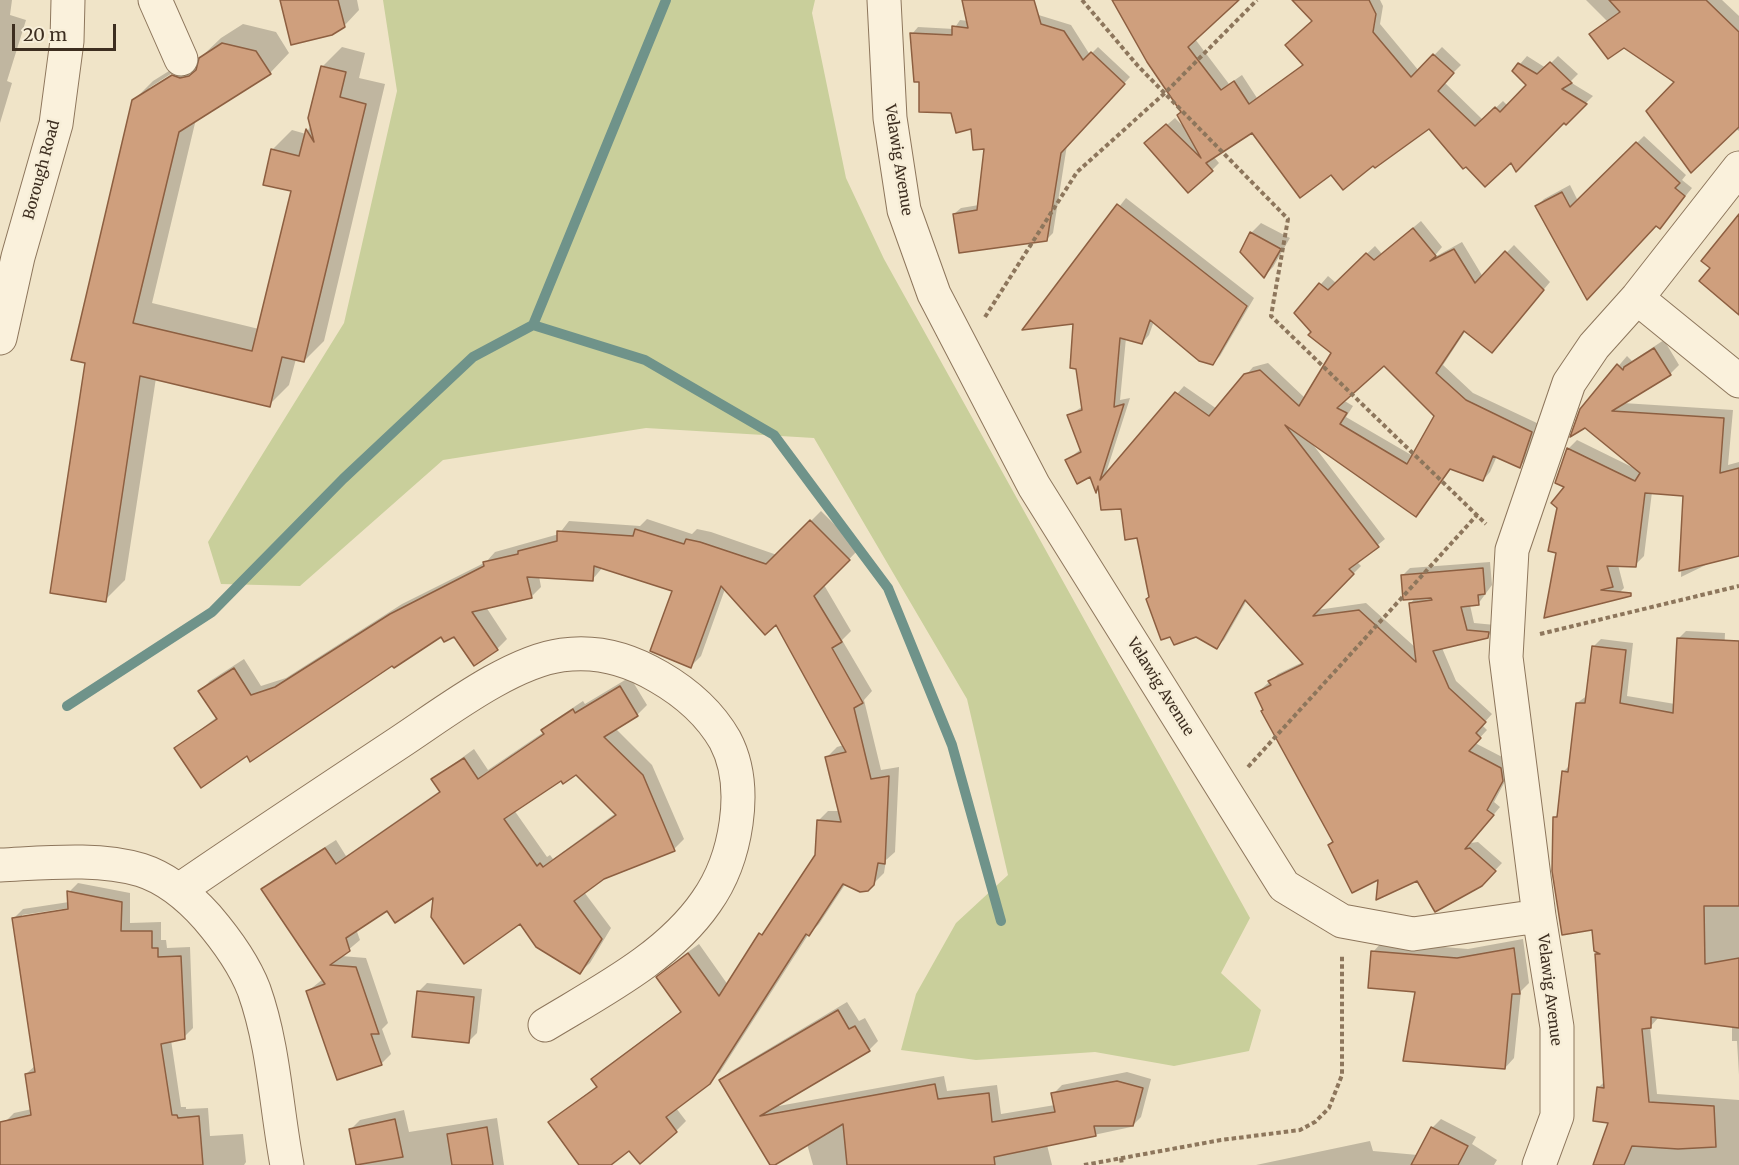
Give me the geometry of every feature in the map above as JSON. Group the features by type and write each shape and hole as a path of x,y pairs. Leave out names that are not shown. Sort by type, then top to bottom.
{"street":[{"name":"Borough Road","path":"0,338 9,249 56,124 67,42 68,0"},
{"path":"155,0 182,59"},
{"name":"Velawig Avenue","path":"884,0 890,118 904,210 934,294 1034,486 1284,886 1342,921 1413,934 1539,916 1557,1027 1557,1116 1539,1165"},
{"path":"1539,916 1506,657 1512,550 1569,383 1594,346 1637,298 1739,168"},
{"path":"1637,298 1739,381"},
{"path":"179,890 475,693 532,663 561,655 595,653 634,662 679,688 705,713 726,742 738,786 736,828 725,866 708,900 680,933 612,984 545,1025"},
{"path":"0,864 80,862 141,870 179,890 199,907 225,939 253,989 267,1039 287,1165"}],"path":[{"path":"1082,0 1138,66 1288,219 1271,316 1512,550"},
{"path":"963,349 1077,172 1165,93 1257,0"},
{"path":"1226,793 1477,515"},
{"path":"1507,642 1739,586"},
{"path":"1083,1165 1221,1140 1300,1130 1315,1122 1329,1108 1342,1075 1342,921"},
{"path":"1121,1158 1122,1165"}],"green space":[{"path":"383,0 815,0 812,13 846,178 884,259 1250,918 1221,973 1261,1010 1249,1051 1174,1066 1095,1052 976,1060 901,1050 916,994 956,923 1008,875 967,699 814,438 646,428 443,460 300,586 221,584 208,542 344,323 397,91"}],"building":[{"path":"280,0 338,0 345,27 332,35 291,45"},
{"path":"962,0 1034,0 1041,24 1064,31 1083,60 1091,52 1125,84 1061,153 1047,241 959,253 953,214 977,210 984,149 973,150 971,129 956,133 951,113 919,112 919,82 914,82 910,33 952,35 952,26 968,28"},
{"path":"1112,0 1239,0 1188,47 1221,90 1234,81 1249,104 1303,65 1285,45 1312,21 1292,0 1369,0 1376,14 1373,32 1411,77 1433,54 1454,73 1438,91 1475,126 1495,107 1500,112 1526,85 1512,71 1518,63 1537,74 1550,62 1572,83 1562,89 1587,104 1566,125 1564,123 1516,172 1511,163 1485,187 1466,167 1463,169 1429,129 1375,168 1373,166 1343,190 1331,175 1300,198 1252,133 1206,163 1213,171 1188,193 1144,143 1166,124 1201,158 1177,115 1181,112 1147,62"},
{"path":"1609,0 1706,0 1739,32 1739,127 1691,173 1646,111 1674,82 1624,48 1608,59 1589,34 1620,12"},
{"path":"222,43 256,51 271,74 179,132 133,323 252,351 291,191 263,185 271,149 299,156 306,129 314,142 308,118 321,66 346,72 340,97 366,104 304,362 282,357 270,407 140,376 106,602 50,593 85,363 71,360 132,100 172,75 180,78 189,76 196,70 199,58"},
{"path":"1636,142 1680,183 1675,188 1685,196 1660,229 1656,226 1587,300 1535,206 1562,192 1570,207"},
{"path":"1117,204 1247,306 1213,365 1199,361 1150,320 1142,344 1120,338 1114,407 1124,404 1100,480 1175,392 1209,416 1244,374 1260,370 1299,406 1331,353 1308,335 1311,332 1294,313 1319,283 1328,290 1366,253 1374,260 1413,228 1436,256 1430,261 1454,249 1475,283 1505,251 1544,290 1492,353 1464,331 1436,373 1466,400 1532,432 1520,468 1493,456 1483,481 1450,469 1416,517 1285,425 1379,547 1349,569 1354,574 1313,616 1359,610 1416,662 1409,603 1432,600 1431,598 1403,600 1401,575 1483,568 1485,594 1478,595 1479,605 1461,607 1467,630 1489,632 1488,638 1433,651 1449,688 1486,722 1476,733 1481,738 1469,751 1501,768 1503,781 1487,810 1494,815 1465,849 1470,848 1496,871 1482,886 1435,912 1417,881 1376,900 1378,880 1352,893 1328,845 1333,842 1261,711 1263,710 1255,693 1271,685 1268,681 1303,664 1245,600 1217,649 1196,637 1174,645 1170,637 1161,640 1146,599 1149,597 1137,538 1125,540 1121,509 1101,510 1098,486 1096,493 1090,477 1077,484 1065,460 1081,452 1067,415 1082,410 1076,369 1070,368 1073,324 1022,330","holes":["1384,366 1434,416 1407,464 1340,424 1347,413 1337,408"]},
{"path":"1739,214 1739,315 1699,281 1710,268 1701,261"},
{"path":"1250,232 1281,249 1264,278 1240,252"},
{"path":"1654,348 1671,375 1612,411 1724,418 1720,473 1739,468 1739,556 1679,571 1683,496 1645,493 1636,567 1607,566 1613,587 1601,590 1631,593 1631,596 1544,618 1556,553 1548,551 1557,508 1551,503 1564,487 1555,483 1567,448 1635,481 1640,473 1585,428 1570,437 1580,409 1617,364 1623,370 1624,367"},
{"path":"810,520 850,560 814,596 842,642 832,648 863,703 854,708 871,779 889,776 885,864 878,863 874,885 868,891 860,892 843,884 809,936 806,934 710,1084 666,1117 677,1132 640,1164 629,1151 611,1165 579,1165 548,1122 597,1087 591,1079 681,1012 656,977 688,953 719,996 759,933 762,935 815,855 817,820 841,822 825,757 846,752 776,625 765,635 721,586 691,668 650,651 672,591 594,566 593,581 527,577 532,598 472,612 498,650 474,666 454,637 444,642 441,637 394,668 392,666 250,762 247,756 201,788 174,748 217,719 198,691 234,668 251,695 275,687 390,614 484,566 483,562 518,554 518,551 557,541 557,531 633,536 635,529 684,544 686,539 700,542 766,564"},
{"path":"1677,638 1739,641 1739,906 1704,906 1705,964 1739,958 1739,1028 1651,1017 1651,1028 1642,1029 1649,1102 1714,1106 1716,1147 1678,1149 1632,1146 1624,1165 1593,1165 1608,1123 1593,1121 1597,1087 1604,1088 1595,954 1600,954 1594,951 1592,930 1562,935 1552,871 1553,817 1557,817 1562,771 1568,772 1576,703 1585,703 1592,646 1626,650 1620,703 1673,713"},
{"path":"620,686 638,716 604,737 643,775 675,851 604,879 574,901 602,939 580,974 536,947 520,924 464,964 431,917 433,898 395,923 387,911 346,938 350,951 330,965 356,967 379,1034 371,1034 382,1065 337,1080 306,991 325,984 261,889 325,848 336,864 440,792 431,779 464,758 478,779 544,734 541,730 573,709 575,713","holes":["576,775 616,815 543,867 540,863 537,866 504,819 561,781 563,784"]},
{"path":"67,891 122,902 121,931 152,931 152,948 158,948 158,957 181,956 185,1039 161,1044 172,1115 177,1115 178,1118 199,1116 203,1165 0,1165 0,1122 31,1115 25,1074 35,1072 12,918 68,909"},
{"path":"1514,948 1520,994 1512,994 1505,1069 1403,1061 1415,992 1368,988 1371,951 1457,958"},
{"path":"417,991 474,997 469,1043 412,1037"},
{"path":"838,1010 849,1029 855,1026 870,1051 760,1116 935,1084 938,1099 989,1093 992,1122 1055,1112 1051,1093 1117,1081 1143,1088 1133,1126 1094,1126 1096,1136 994,1157 995,1165 847,1165 843,1124 775,1165 770,1165 719,1080"},
{"path":"395,1119 403,1157 356,1165 349,1129"},
{"path":"487,1127 493,1165 452,1165 447,1134"},
{"path":"1431,1127 1468,1146 1458,1165 1411,1165"}],"waterway":[{"path":"666,0 533,325 645,360 774,435 888,588 952,745 1001,921"},
{"path":"67,706 212,612 343,479 473,357 533,325"}]}
